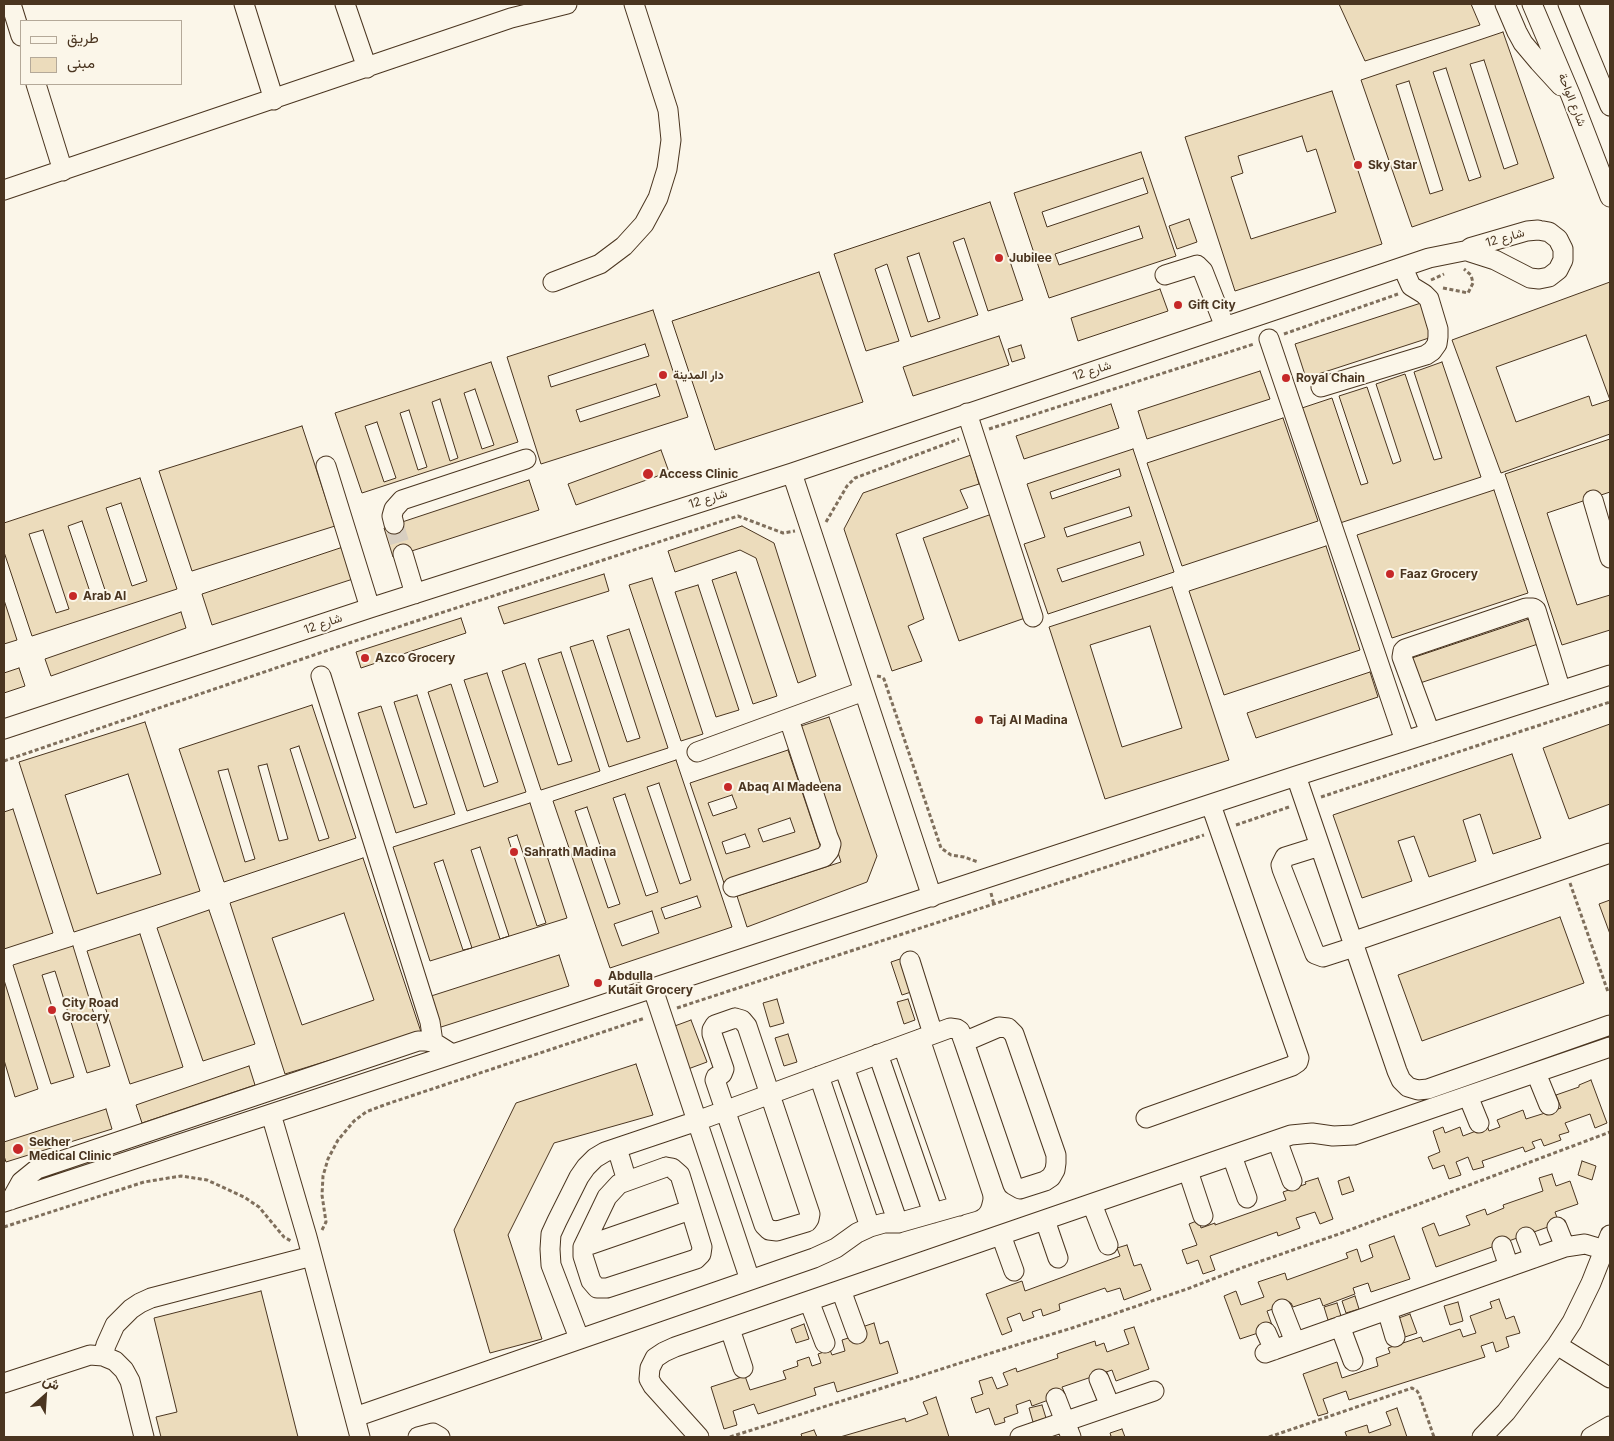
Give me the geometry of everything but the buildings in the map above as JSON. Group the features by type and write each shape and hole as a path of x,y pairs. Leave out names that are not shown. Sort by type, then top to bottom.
{"street":[{"path":"11,4 20,33"},
{"path":"244,4 274,100"},
{"path":"345,4 367,68"},
{"path":"511,18 529,4"},
{"path":"4,190 274,100 511,18 567,4"},
{"path":"553,282 600,264 624,246 644,224 658,198 668,169 670,140 668,110 634,4"},
{"path":"1505,4 1516,32 1523,43 1570,96"},
{"name":"شارع الواحة","path":"1532,4 1610,197"},
{"path":"1568,4 1610,106"},
{"path":"36,85 63,171"},
{"name":"شارع 12","path":"4,729 370,608 792,472 1441,255 1469,250"},
{"path":"1166,275 1197,265 1203,271 1225,327"},
{"path":"1321,387 1426,355 1432,351 1438,337 1438,329 1429,300 1409,282 1403,268"},
{"path":"1269,339 1405,741"},
{"path":"967,413 1033,618"},
{"path":"394,524 392,512 402,500 526,459"},
{"path":"326,466 370,608"},
{"path":"792,472 932,897"},
{"path":"1593,500 1610,558"},
{"path":"403,554 415,594"},
{"path":"1430,733 1402,657 1403,651 1526,608 1536,610 1560,691"},
{"path":"7,1201 1296,776 1610,675"},
{"path":"321,676 430,1022 434,1042"},
{"path":"697,752 789,719 862,686"},
{"path":"733,887 824,856 829,851 828,837 789,719"},
{"path":"1296,776 1397,1071 1401,1080 1408,1087 1418,1090 1428,1089 1610,1025"},
{"path":"1146,1118 1292,1066 1298,1062 1211,805"},
{"path":"1320,846 1285,857 1282,861 1282,869 1315,954 1323,958 1353,944 1610,853"},
{"path":"355,1417 825,1253 870,1227 884,1223 898,1223 965,1204 919,1040 910,962"},
{"path":"653,989 750,1280"},
{"path":"735,1018 742,1020 747,1026 810,1214 809,1220 777,1231 770,1230 764,1225 725,1110 715,1080 723,1072 724,1067 712,1030 715,1025 735,1018"},
{"path":"579,1338 551,1265 551,1234 579,1177 595,1158 605,1152 697,1121 950,1028 960,1031 1013,1185 1020,1189 1045,1181 1051,1177 1055,1170 1056,1155 1012,1030 1003,1026 964,1042"},
{"path":"7,1201 21,1182 37,1169 418,1041 434,1042 452,1054"},
{"path":"699,1437 653,1386 649,1379 650,1368 655,1358 664,1352 1277,1140 1302,1133 1333,1136 1354,1135 1610,1047"},
{"path":"878,1054 933,1213"},
{"path":"844,1067 898,1223"},
{"path":"1536,1073 1549,1105"},
{"path":"819,1076 870,1227"},
{"path":"1468,1096 1479,1123"},
{"path":"271,1114 310,1246 360,1437"},
{"path":"1277,1140 1292,1181"},
{"path":"617,1148 627,1181"},
{"path":"1232,1156 1247,1198"},
{"path":"666,1167 672,1168 680,1175 702,1251 696,1259 602,1289 598,1288 591,1281 583,1256 583,1247 607,1197 619,1184 627,1181 666,1167"},
{"path":"1188,1171 1203,1216"},
{"path":"1092,1204 1108,1245"},
{"path":"583,1247 690,1210"},
{"path":"1045,1220 1058,1258"},
{"path":"1557,1227 1565,1247"},
{"path":"1001,1235 1014,1271"},
{"path":"1526,1237 1534,1258"},
{"path":"1266,1332 1269,1351 1565,1247 1585,1244 1595,1246 1608,1242"},
{"path":"1482,1437 1506,1412 1557,1344 1583,1300 1608,1242"},
{"path":"103,1356 115,1325 140,1303 310,1246"},
{"path":"1502,1246 1509,1267"},
{"path":"841,1290 857,1334"},
{"path":"810,1301 825,1343"},
{"path":"1282,1310 1295,1342"},
{"path":"1386,1310 1395,1337"},
{"path":"1340,1326 1353,1361"},
{"path":"730,1329 743,1368"},
{"path":"1557,1344 1610,1378"},
{"path":"4,1383 90,1355 103,1356 115,1361 124,1370 130,1381 144,1437"},
{"path":"1099,1379 1110,1406"},
{"path":"1020,1437 1068,1430 1110,1406 1154,1391"},
{"path":"1056,1398 1068,1430"},
{"path":"1591,1437 1610,1426"},
{"path":"418,1437 433,1434 440,1437"}],"path":[{"path":"1441,288 1468,293 1473,283 1471,275 1464,269 1455,271"},
{"path":"1433,285 1426,283 1447,272"},
{"path":"4,761 315,655 738,516 783,533 825,524 847,486 855,478 974,434 1269,339 1414,288"},
{"path":"307,630 321,676"},
{"path":"862,686 878,676 884,679 942,848 951,855 978,862 987,879 994,905"},
{"path":"4,1227 144,1182 181,1176 207,1180 244,1196 258,1208 284,1237 310,1246 324,1228 326,1222 322,1195 323,1176 328,1159 338,1140 354,1121 366,1112 661,1013 1610,702"},
{"path":"1565,868 1608,992"},
{"path":"730,1437 1072,1328 1187,1289 1610,1132"},
{"path":"1269,1437 1412,1388 1419,1394 1434,1437"}],"tunnel":[{"path":"394,524 403,554"}],"place":[{"name":"Sky Star","path":"1358,165"},
{"name":"Jubilee","path":"999,258"},
{"name":"Gift City","path":"1178,305"},
{"name":"دار المدينة","path":"663,375"},
{"name":"Royal Chain","path":"1286,378"},
{"name":"Access Clinic","path":"648,474"},
{"name":"Faaz Grocery","path":"1390,574"},
{"name":"Arab Al","path":"73,596"},
{"name":"Azco Grocery","path":"365,658"},
{"name":"Taj Al Madina","path":"979,720"},
{"name":"Abaq Al Madeena","path":"728,787"},
{"name":"Sahrath Madina","path":"514,852"},
{"name":"Abdulla Kutait Grocery","path":"598,983"},
{"name":"City Road Grocery","path":"52,1010"},
{"name":"Sekher Medical Clinic","path":"18,1149"}]}
